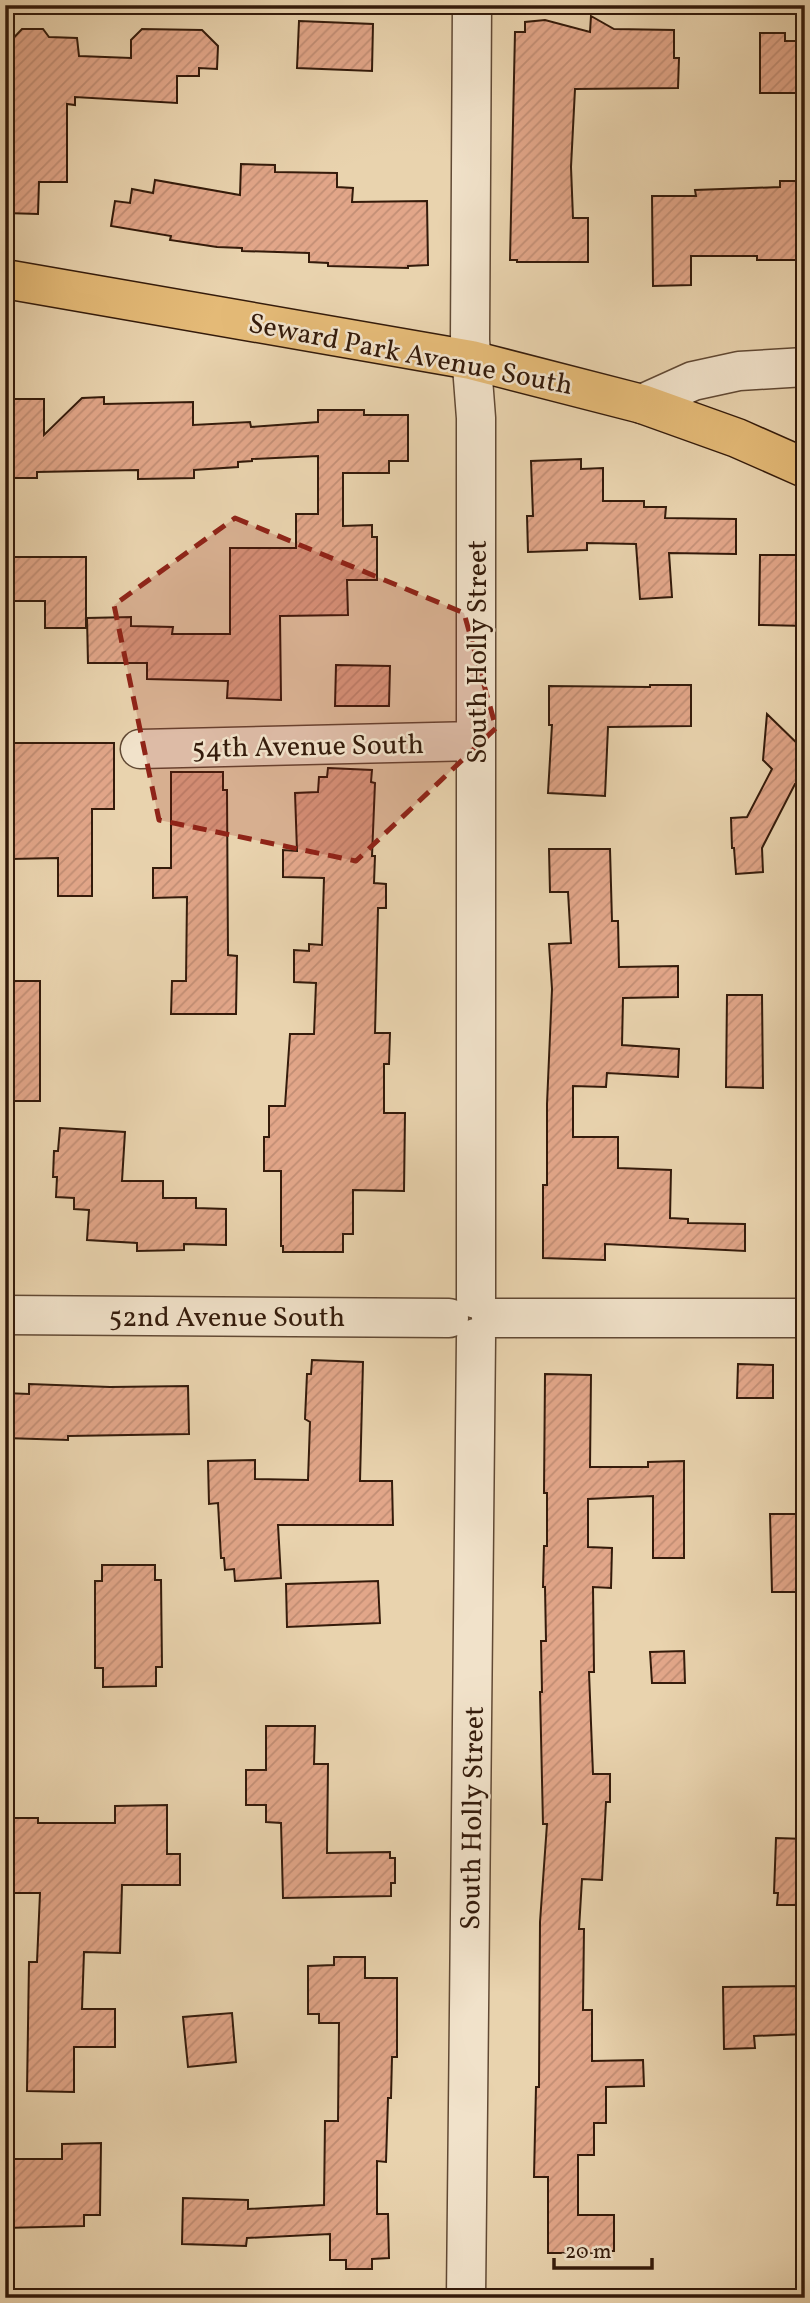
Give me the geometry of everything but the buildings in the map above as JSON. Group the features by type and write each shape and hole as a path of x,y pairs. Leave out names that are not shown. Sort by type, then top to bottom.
{"main road":[{"name":"Seward Park Avenue South","path":"5,279 471,360 642,404 737,438 805,468"}],"street":[{"name":"South Holly Street","path":"466,2298 476,741 476,418 471,360 472,5"},
{"path":"642,404 693,381 740,371 805,368"},
{"name":"54th Avenue South","path":"141,749 476,741"},
{"name":"52nd Avenue South","path":"5,1315 805,1318"}],"highlighted area":[{"path":"235,518 464,613 496,728 356,861 159,820 114,605"}]}
